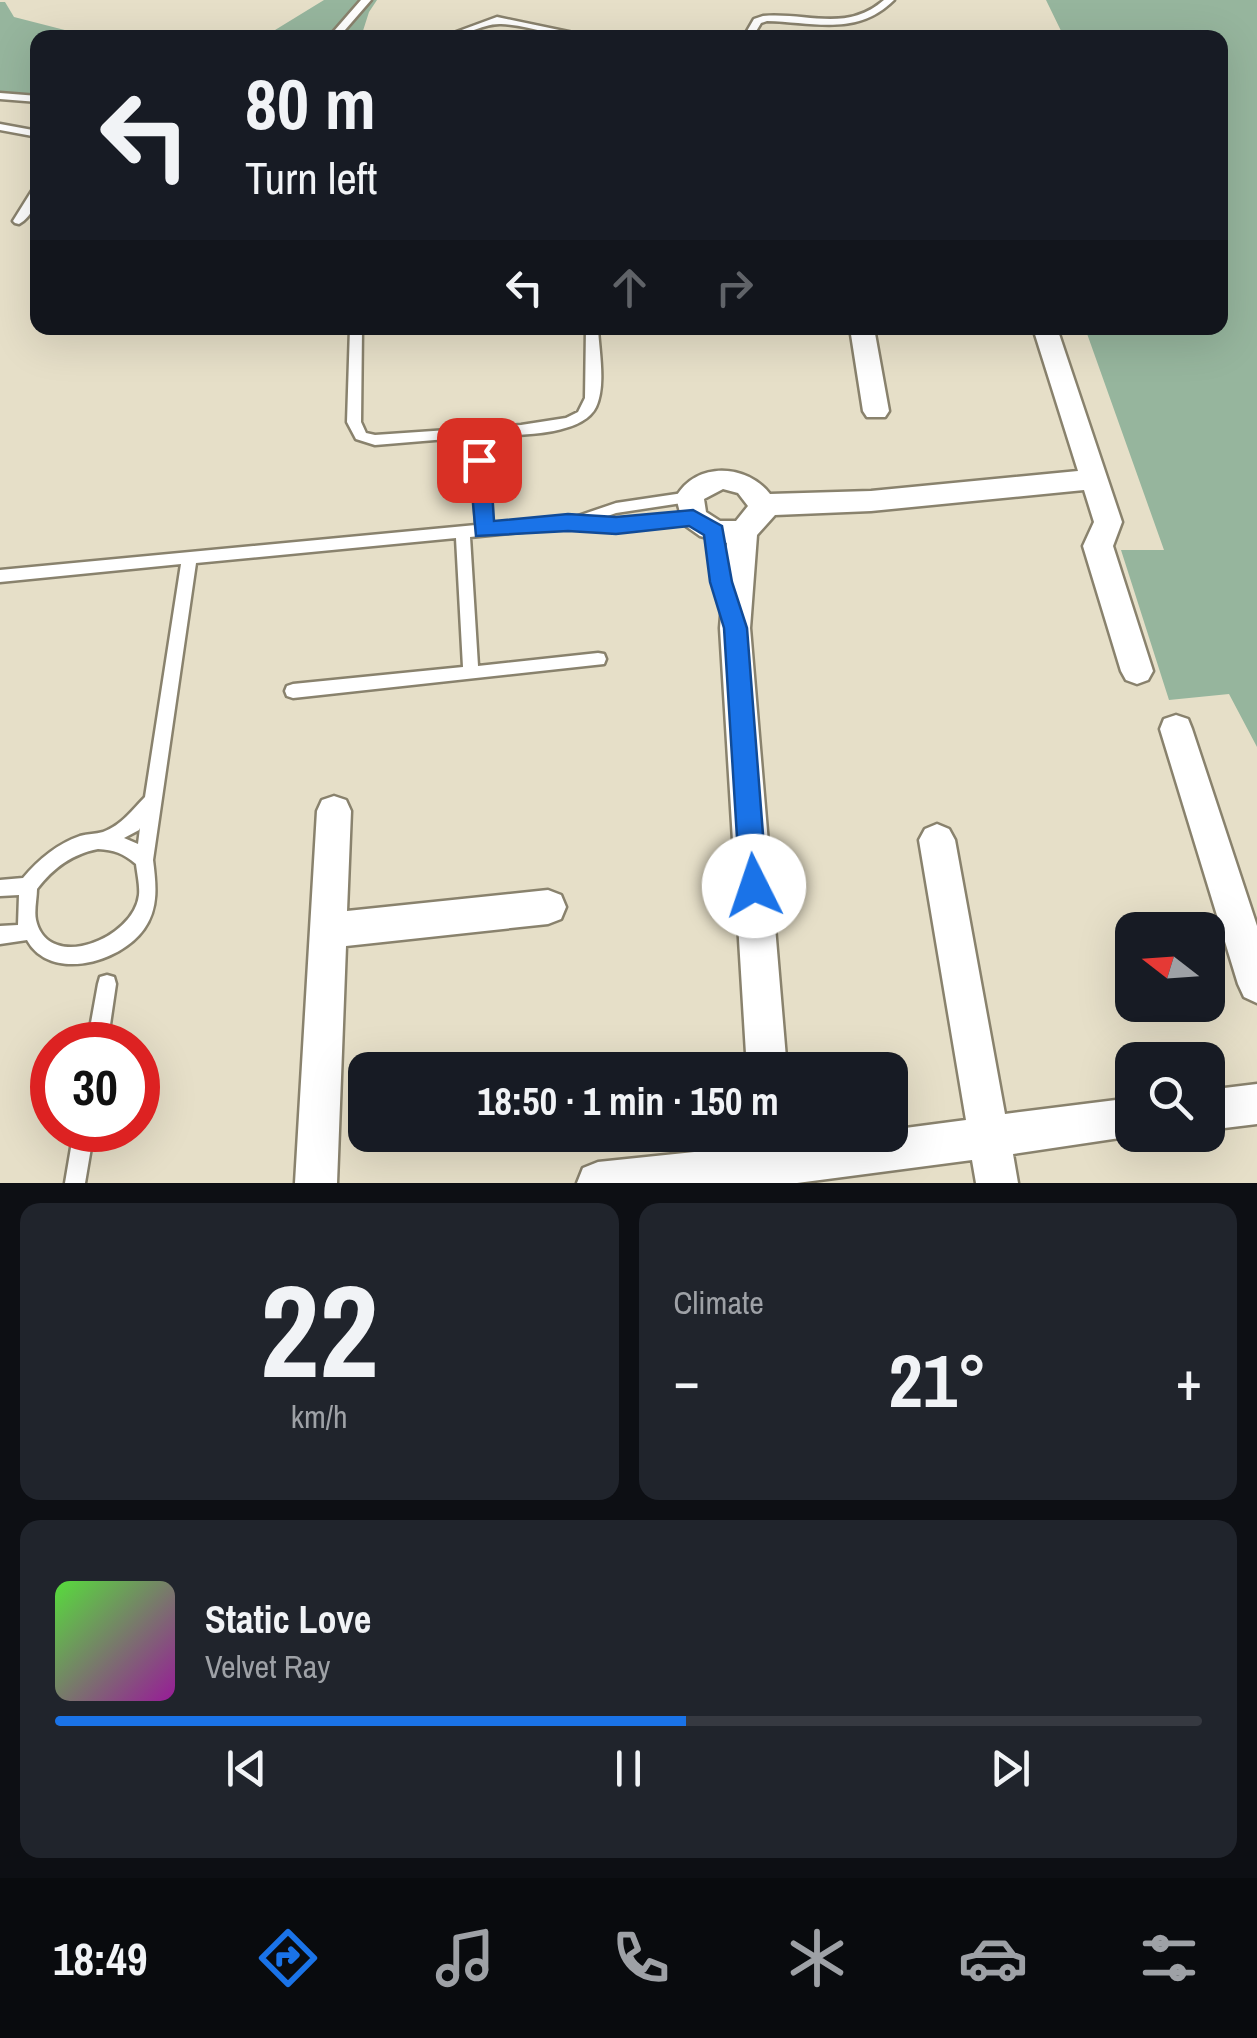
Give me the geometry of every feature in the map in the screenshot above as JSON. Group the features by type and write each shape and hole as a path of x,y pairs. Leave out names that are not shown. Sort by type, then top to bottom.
{"street":[{"path":"863,335 876,411"},
{"path":"1047,335 1108,522 1098,546 1137,672"},
{"path":"762,505 871,501 1094,478"},
{"path":"710,519 761,515 762,505 748,486 722,480 698,488 710,519 721,582 735,628 766,1052"},
{"path":"1176,729 1257,984"},
{"path":"316,1183 334,812"},
{"path":"937,840 997,1183"},
{"path":"328,931 548,907"},
{"path":"1225,1108 1257,1104"},
{"path":"598,1183 773,1160 818,1160 1115,1120"}],"lane":[{"path":"339,30 366,0"},
{"path":"753,30 761,19 856,23 875,16 889,0"},
{"path":"468,30 497,20 544,30"},
{"path":"0,96 30,98"},
{"path":"0,127 30,133"},
{"path":"19,222 30,203"},
{"path":"356,335 354,422 360,436 384,440 568,424 583,416 590,402 592,335"},
{"path":"477,432 484,530"},
{"path":"0,596 3,576 568,522 616,526 710,519"},
{"path":"463,532 471,672"},
{"path":"153,794 132,824 105,840 70,847 54,857 28,886 19,918 23,933 42,952 58,957 92,953 110,945 125,933 146,904 149,888 144,860 189,558"},
{"path":"293,691 598,659"},
{"path":"105,840 121,843 144,860"},
{"path":"0,888 28,886"},
{"path":"0,935 23,933"},
{"path":"101,1022 107,984"},
{"path":"76,1183 81,1152"}],"green space":[{"path":"324,0 377,0 363,30 275,30"},
{"path":"1046,0 1257,0 1257,747 1229,694 1169,700 1121,550 1164,550 1087,335 1228,335 1228,30 1061,30"},
{"path":"0,2 5,2 14,17 65,30 30,30 30,102 0,100"}],"route":[{"path":"479,460 484,530 568,522 616,526 693,518 714,532 721,582 735,628 754,886"}]}
